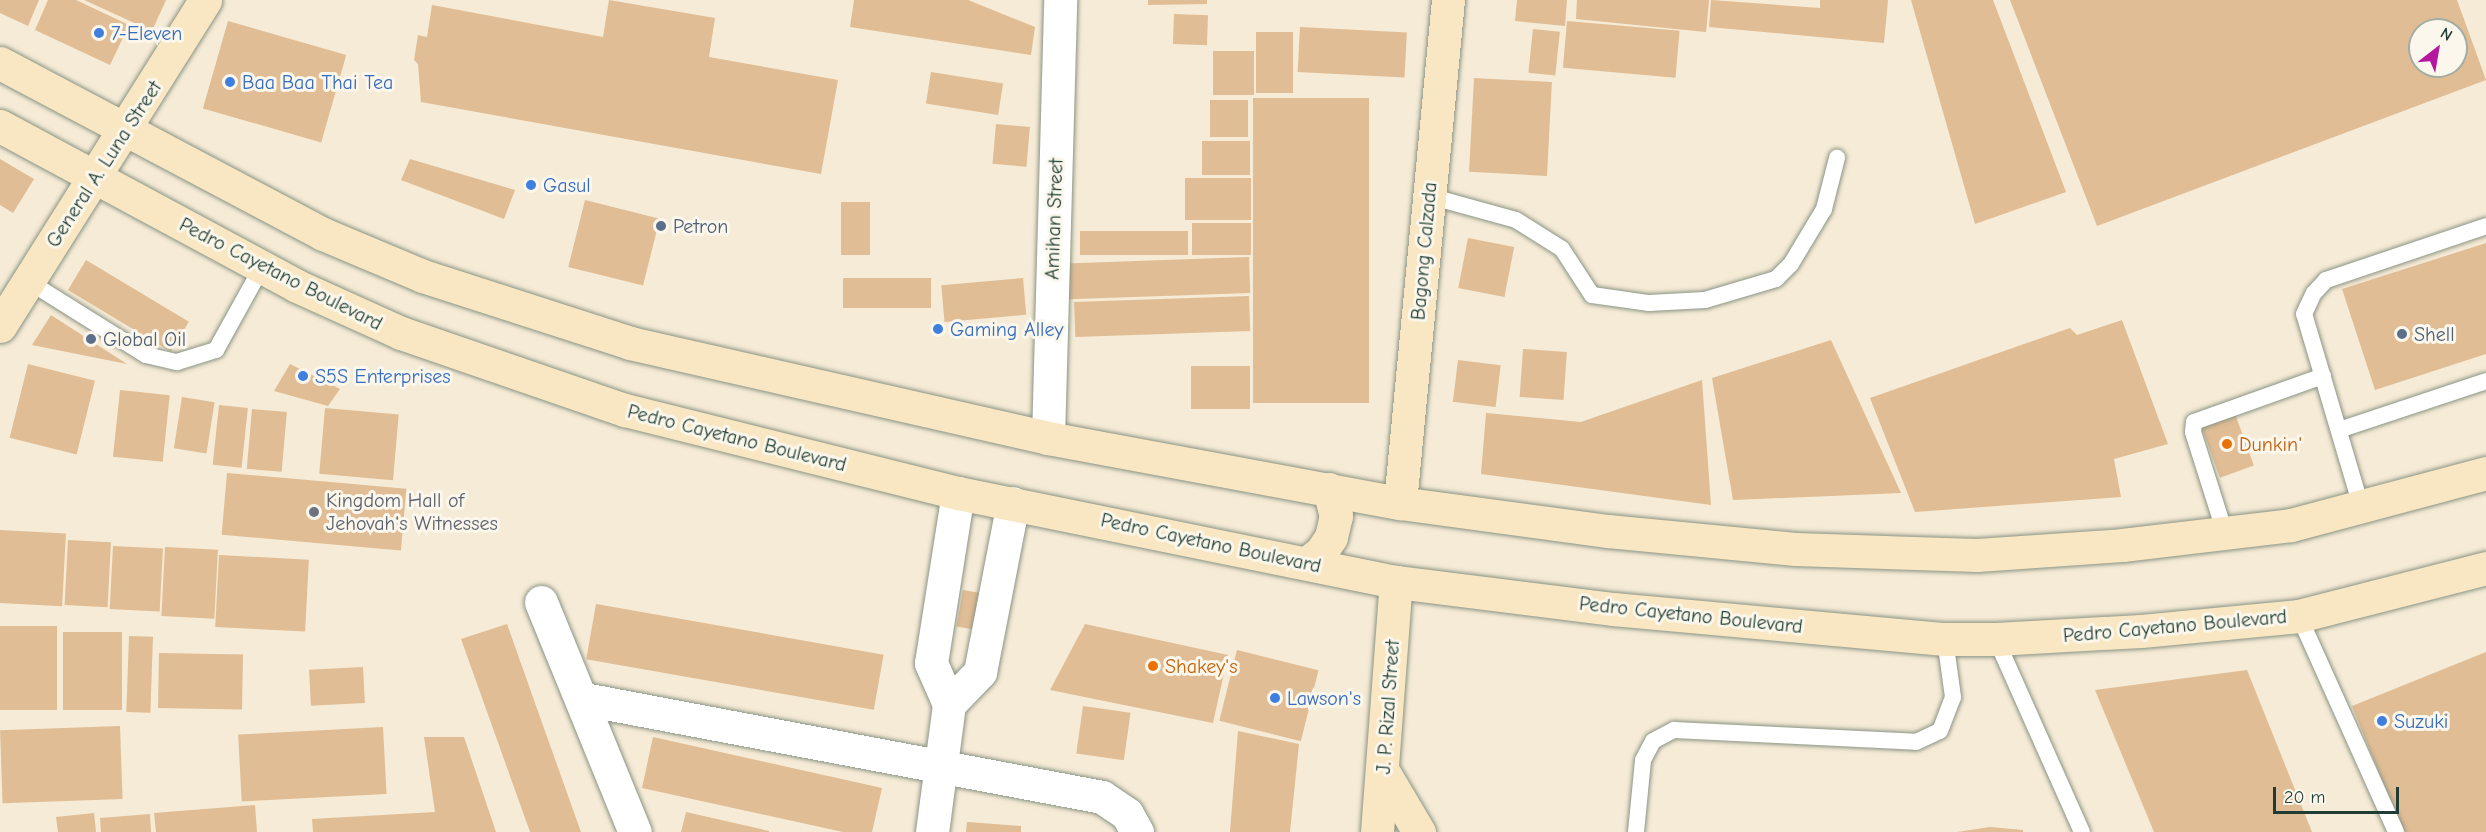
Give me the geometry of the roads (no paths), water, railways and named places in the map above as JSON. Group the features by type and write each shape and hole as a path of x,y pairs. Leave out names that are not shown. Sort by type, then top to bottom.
{"main road":[{"name":"General A. Luna Street","path":"0,326 126,130 206,0"},
{"name":"Bagong Calzada","path":"1400,503 1448,0"},
{"path":"0,63 323,234 423,276 630,343 1048,438 1400,503 1608,531 1807,550 1977,555 2291,525 2486,473"},
{"name":"Pedro Cayetano Boulevard","path":"0,126 262,267 401,333 625,410 958,493 1396,582 1613,609 1945,639 1996,639 2141,631 2299,616 2486,568"},
{"path":"1306,563 1322,552 1331,537 1336,516 1329,489"},
{"name":"J. P. Rizal Street","path":"1377,832 1384,772 1396,582"},
{"path":"1384,772 1419,832"}],"street":[{"name":"Amihan Street","path":"1048,438 1060,0"},
{"path":"932,832 949,705 931,663 958,493"},
{"path":"949,705 980,672 1013,503"},
{"path":"541,602 584,699 635,832"},
{"path":"584,699 941,764 1102,797 1127,814 1137,832"}],"lane":[{"path":"1429,196 1516,220 1562,249 1592,295 1649,303 1705,300 1776,279 1791,264 1824,208 1837,158"},
{"path":"2361,506 2304,314 2314,293 2326,280 2486,226"},
{"path":"28,281 146,355 177,362 216,350 262,267"},
{"path":"2225,532 2193,432 2194,422 2323,376"},
{"path":"2339,430 2486,381"},
{"path":"2299,616 2396,832"},
{"path":"1636,832 1643,760 1653,741 1674,730 1917,742 1940,731 1953,697 1945,639"},
{"path":"1996,639 2082,832"}],"place":[{"name":"7-Eleven","path":"99,33"},
{"name":"Baa Baa Thai Tea","path":"230,82"},
{"name":"Gasul","path":"531,185"},
{"name":"Petron","path":"661,226"},
{"name":"Gaming Alley","path":"938,329"},
{"name":"Shell","path":"2402,334"},
{"name":"Global Oil","path":"91,339"},
{"name":"S5S Enterprises","path":"303,376"},
{"name":"Dunkin'","path":"2227,444"},
{"name":"Kingdom Hall of Jehovah's Witnesses","path":"314,512"},
{"name":"Shakey's","path":"1153,666"},
{"name":"Lawson's","path":"1275,698"},
{"name":"Suzuki","path":"2382,721"}]}
